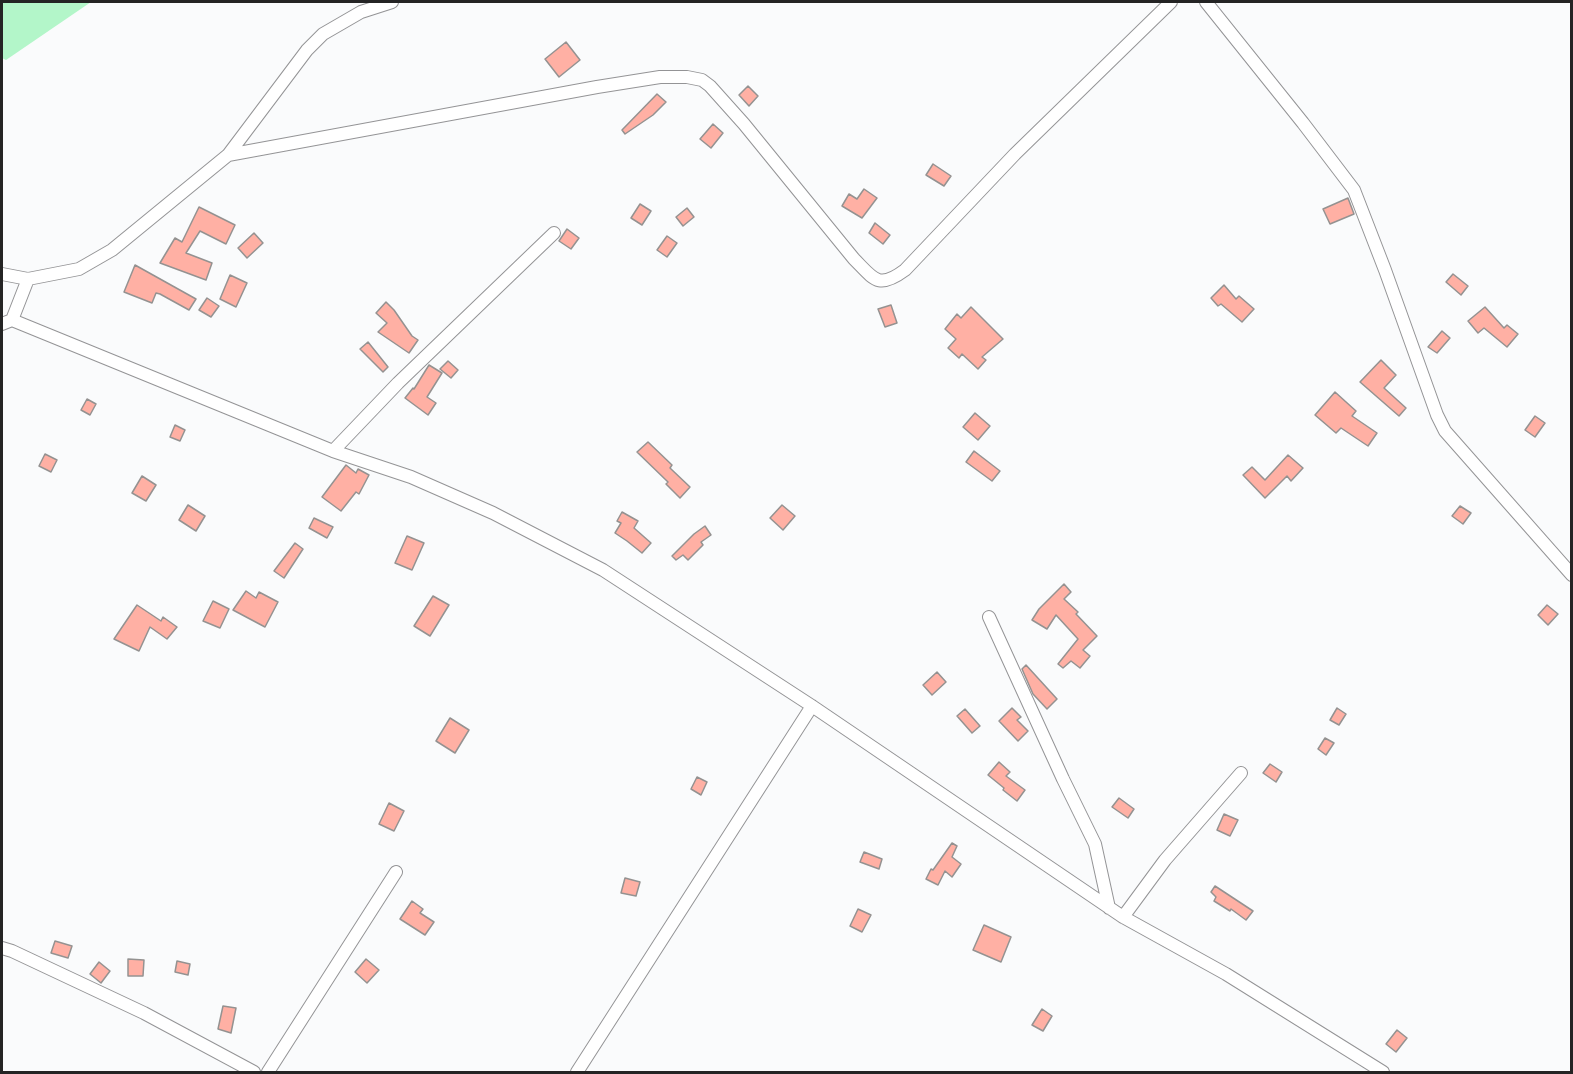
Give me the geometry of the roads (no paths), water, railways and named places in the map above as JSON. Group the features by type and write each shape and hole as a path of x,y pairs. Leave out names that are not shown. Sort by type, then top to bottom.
{"street":[{"path":"2,274 28,279 79,268 112,250 228,155 308,50 323,34 361,12 392,2"},
{"path":"228,155 597,87 660,77 687,77 702,80 710,86 744,124 854,259 874,279 884,282 896,277 904,270 1015,154 1171,2"},
{"path":"1206,2 1354,190 1437,415 1445,431 1572,575"},
{"path":"333,451 398,383 554,233"},
{"path":"28,279 7,322 333,451 411,477 482,508 603,570 812,706 1109,908 1226,974 1383,1072"},
{"path":"989,617 1095,844 1109,908"},
{"path":"577,1072 812,706"},
{"path":"1123,917 1165,860 1241,773"},
{"path":"268,1072 396,872"},
{"path":"2,948 144,1013 254,1072"}]}
